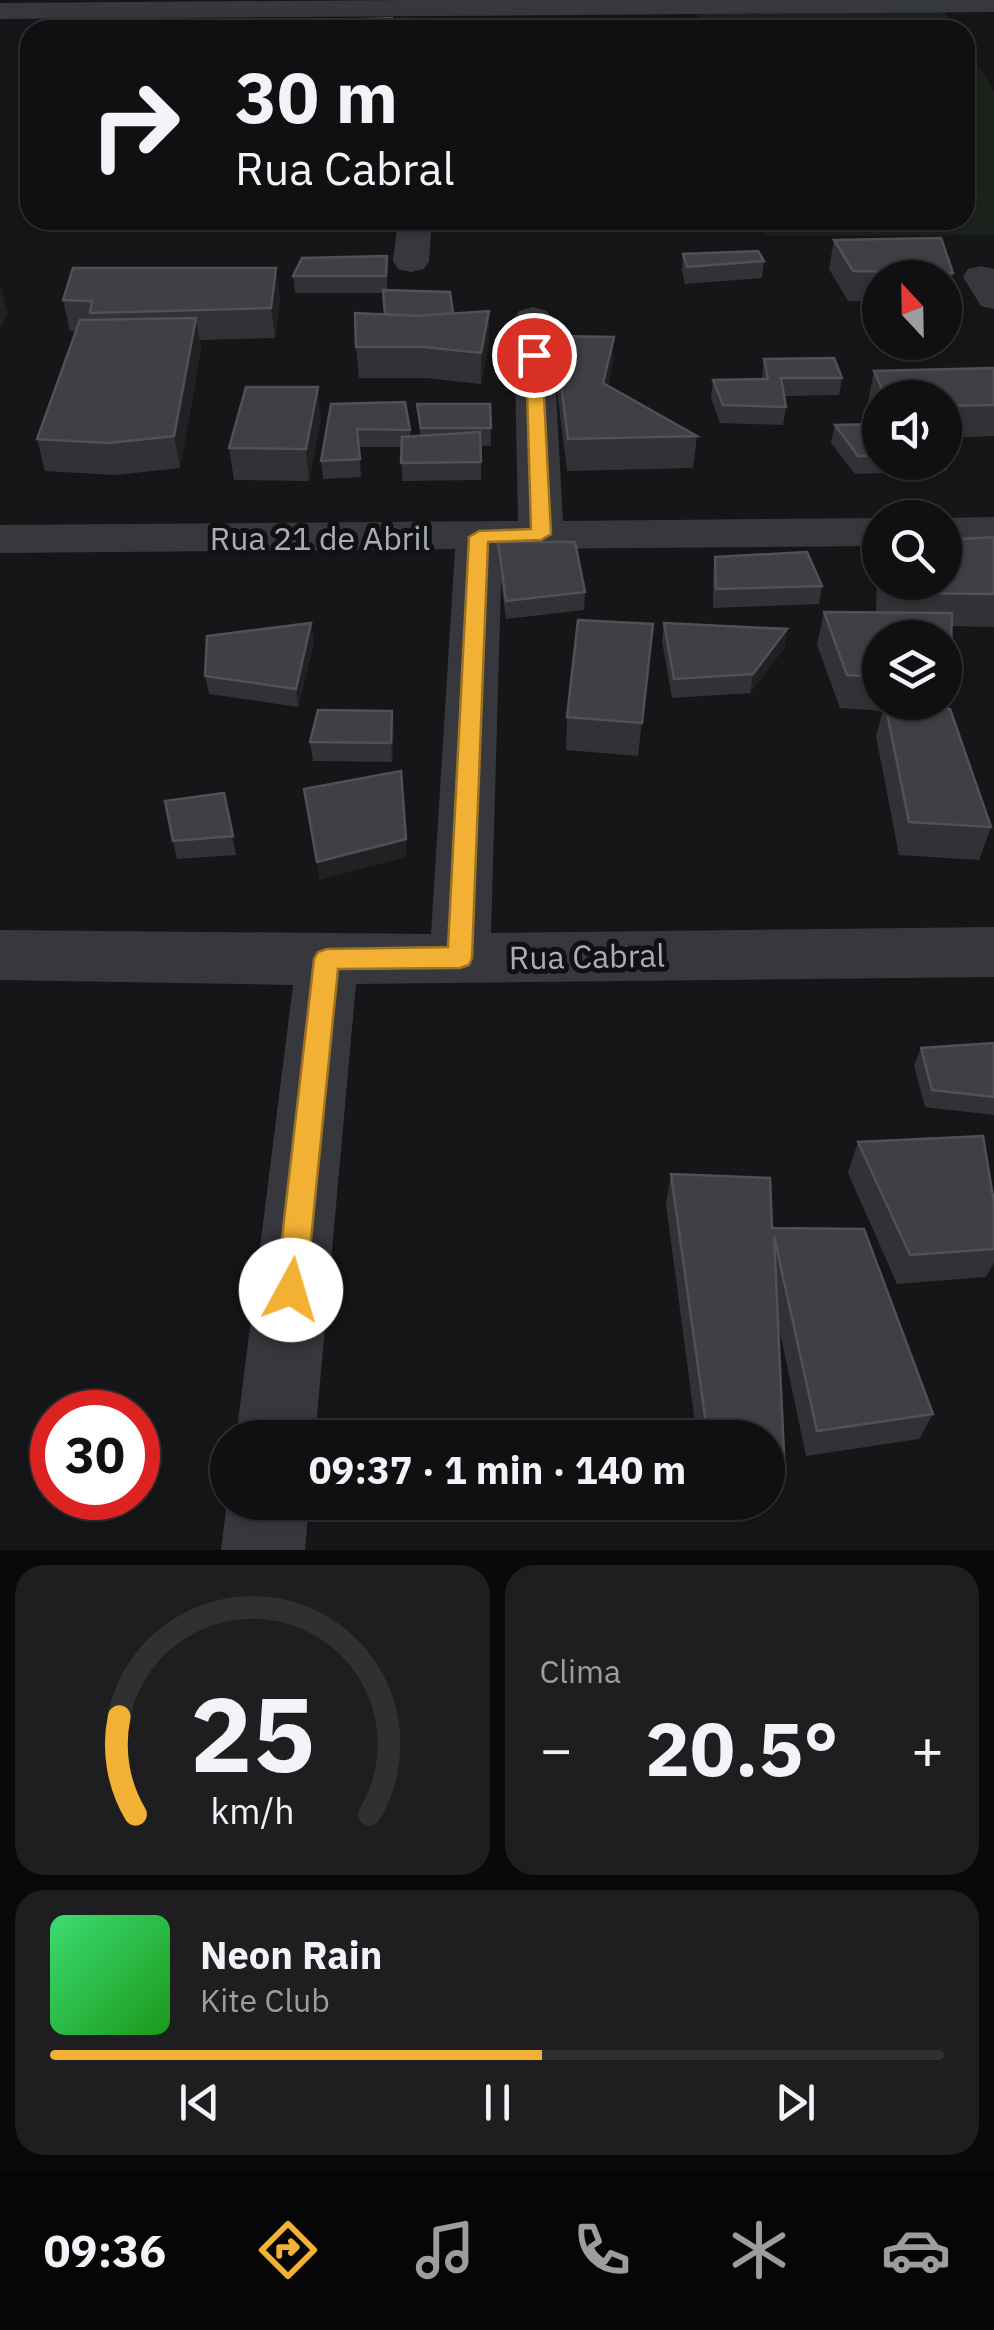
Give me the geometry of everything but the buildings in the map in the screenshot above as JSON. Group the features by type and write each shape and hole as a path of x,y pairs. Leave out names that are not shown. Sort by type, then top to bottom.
{"street":[{"path":"0,11 435,19 864,2 994,4"},
{"path":"410,260 414,230"},
{"path":"532,319 541,534"},
{"path":"962,532 994,531"},
{"name":"Rua 21 de Abril","path":"0,540 862,532"},
{"path":"460,958 479,537"},
{"name":"Rua Cabral","path":"0,955 327,959 994,952"},
{"path":"277,1420 327,959"},
{"path":"263,1550 266,1520"}],"shaded area":[{"path":"943,9 950,20 699,20 696,11"},
{"path":"975,61 994,91 994,235 765,236 763,230 975,230"}],"route":[{"path":"291,1290 327,959 460,958 479,537 541,534 534,355"}]}
